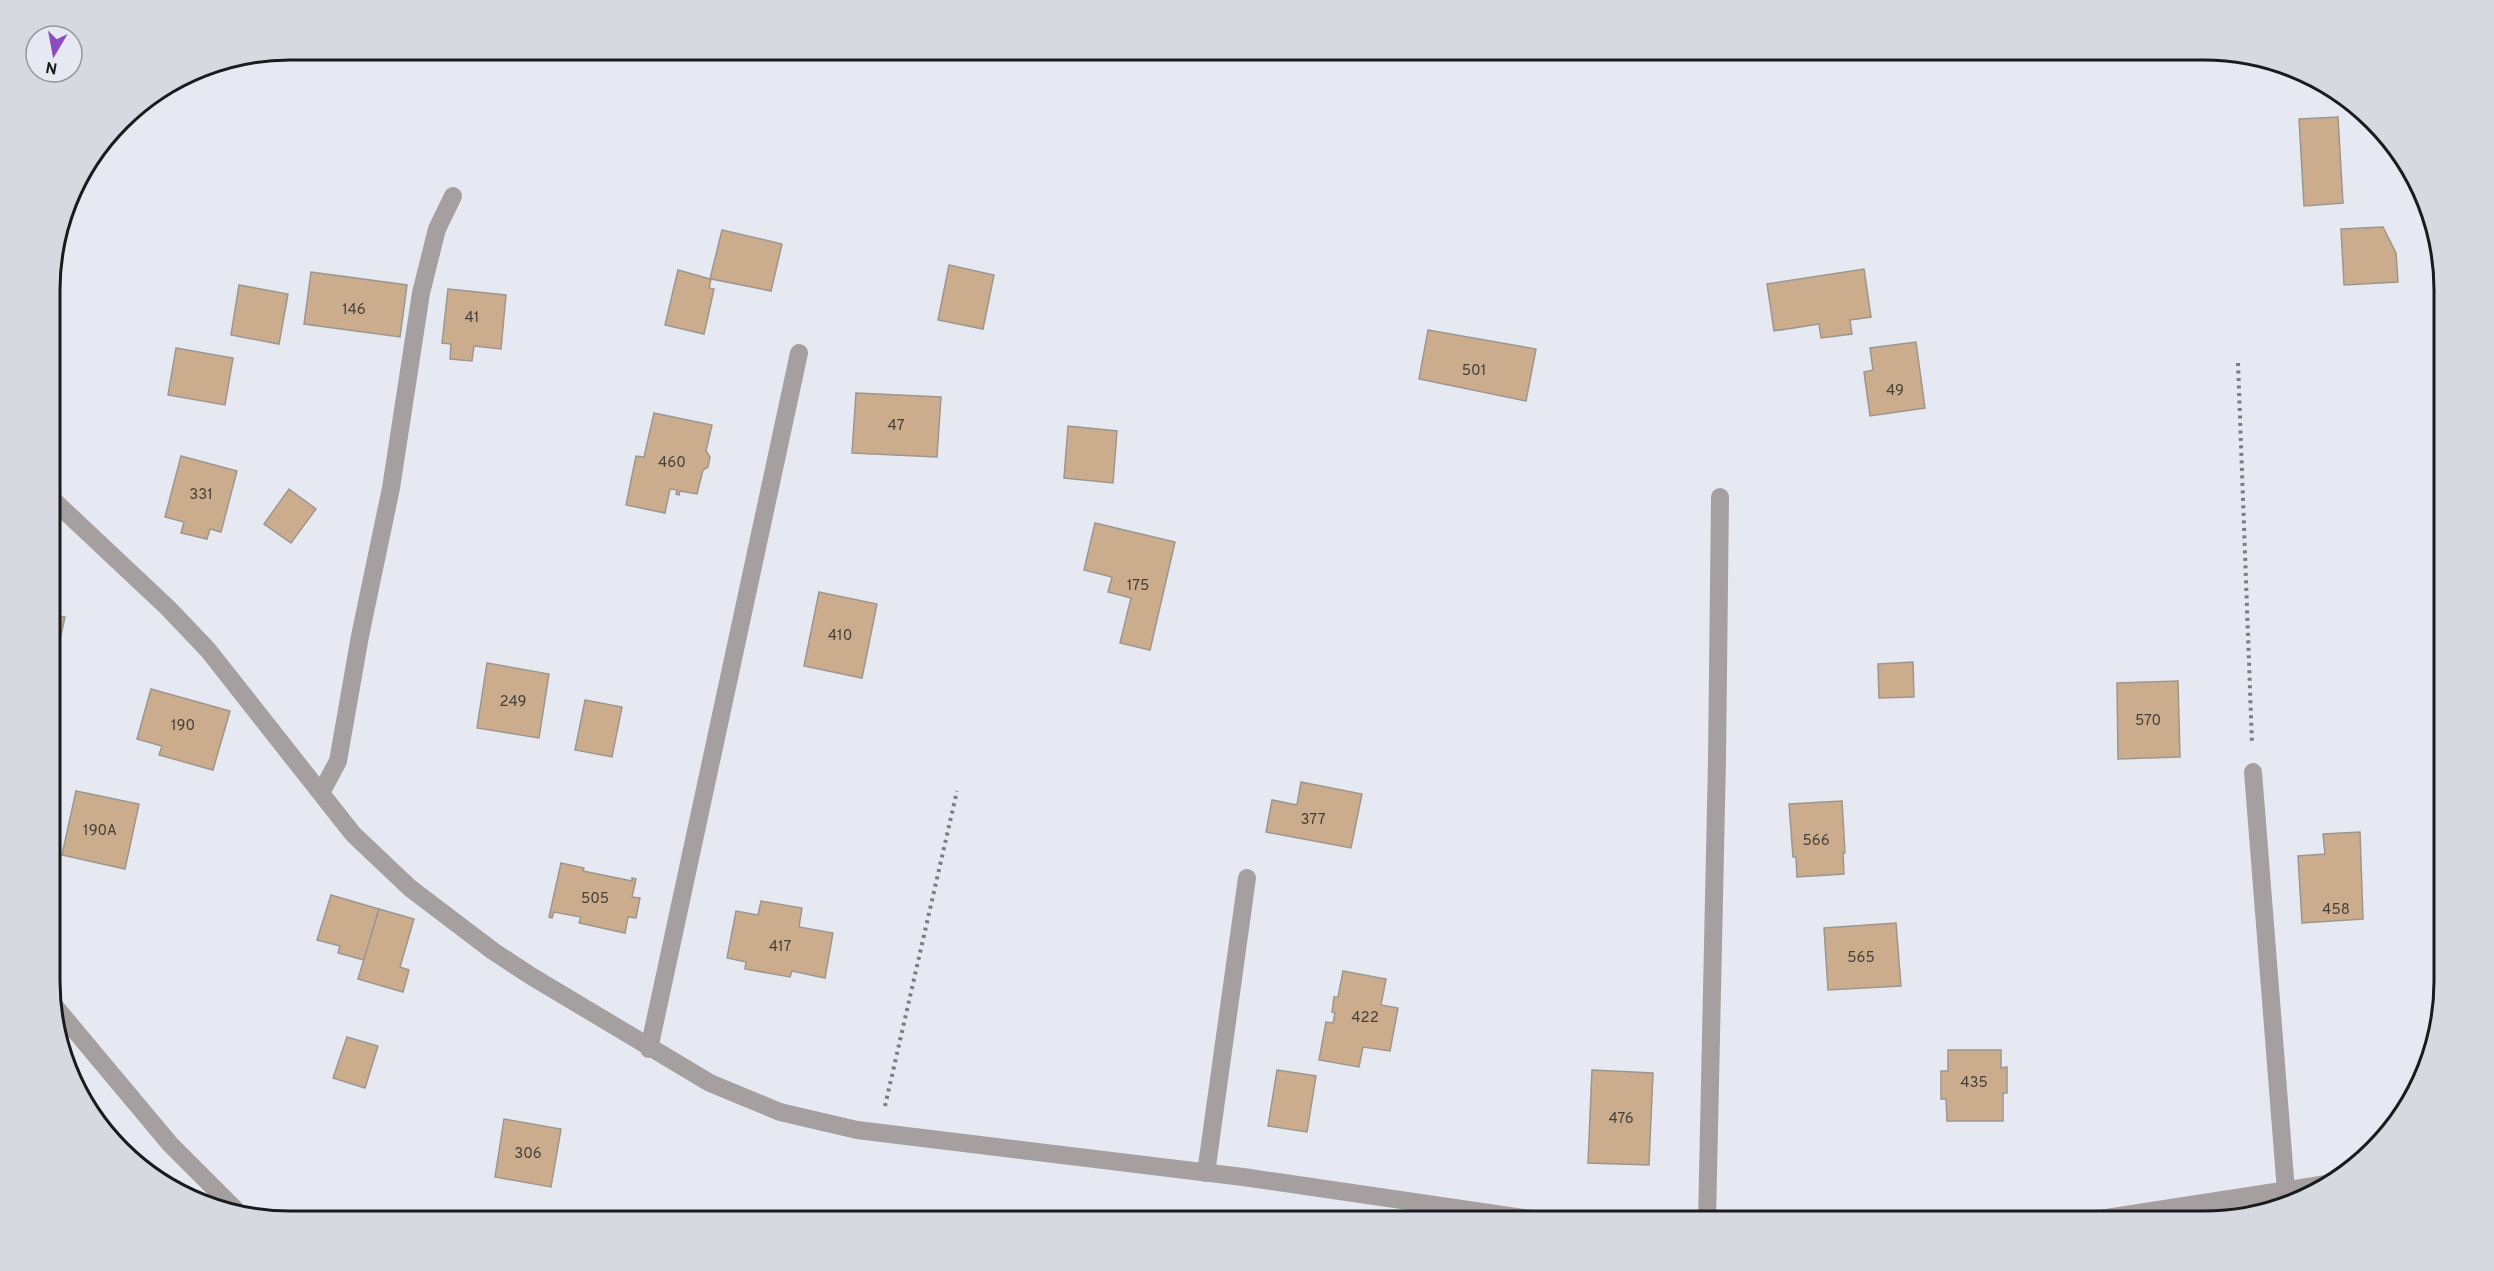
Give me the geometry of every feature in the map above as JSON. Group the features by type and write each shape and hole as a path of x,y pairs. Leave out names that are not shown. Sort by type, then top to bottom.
{"street":[{"path":"321,793 338,761 360,636 391,488 421,293 438,229 453,196"},
{"path":"649,1049 799,353"},
{"path":"1707,1211 1720,497"},
{"path":"60,506 168,608 208,650 353,834 410,888 493,951 649,1049 710,1083 780,1112 878,1133 1243,1177 1476,1211"},
{"path":"2253,772 2286,1191"},
{"path":"1206,1173 1247,878"},
{"path":"63,1017 170,1144 228,1202"},
{"path":"2153,1211 2304,1188"}],"path":[{"path":"2238,363 2253,772"},
{"path":"878,1133 957,791"}],"building":[{"path":"2338,117 2343,203 2304,206 2299,119"},
{"path":"2383,227 2396,253 2398,282 2344,285 2341,229"},
{"path":"722,230 782,244 771,291 711,279 709,288 714,289 704,334 665,325 678,270 710,279"},
{"path":"949,265 994,275 983,329 938,320"},
{"path":"1864,269 1871,317 1850,320 1852,334 1821,338 1819,324 1774,331 1767,284"},
{"path":"311,272 407,285 400,337 304,324"},
{"path":"239,285 288,294 279,344 231,335"},
{"path":"448,289 506,295 501,349 474,346 472,361 450,359 451,344 442,343"},
{"path":"1428,330 1536,349 1526,401 1419,379"},
{"path":"1916,342 1925,408 1870,416 1864,372 1873,370 1870,348"},
{"path":"176,348 233,358 225,405 168,395"},
{"path":"856,393 941,397 937,457 852,453"},
{"path":"654,413 712,425 706,451 710,457 708,467 703,470 697,494 680,491 679,495 676,494 677,490 670,489 665,513 626,505 636,456 644,457"},
{"path":"1068,426 1117,431 1113,483 1064,478"},
{"path":"181,456 237,471 221,532 210,529 207,539 181,533 184,522 165,517"},
{"path":"289,489 316,509 291,543 264,524"},
{"path":"1095,523 1175,542 1150,650 1120,643 1131,598 1108,592 1112,577 1084,570"},
{"path":"819,592 877,604 862,678 804,666"},
{"path":"60,616 65,617 60,640"},
{"path":"1913,662 1914,697 1879,698 1878,664"},
{"path":"487,663 549,674 539,738 477,728"},
{"path":"2178,681 2180,757 2118,759 2117,683"},
{"path":"151,689 230,711 213,770 159,755 162,746 137,739"},
{"path":"585,700 622,707 612,757 575,750"},
{"path":"1301,782 1362,794 1351,848 1266,832 1272,800 1297,805"},
{"path":"76,791 139,804 125,869 62,855"},
{"path":"1842,801 1844,874 1797,877 1789,804"},
{"path":"2360,832 2363,919 2302,923 2298,856 2325,854 2323,834"},
{"path":"561,863 584,868 583,871 632,881 632,878 636,879 632,897 640,898 636,918 628,917 625,933 579,923 581,917 554,912 552,918 549,917"},
{"path":"331,895 379,909 364,960 338,953 340,946 317,940"},
{"path":"761,901 802,908 799,927 833,933 825,978 792,971 790,977 745,969 746,962 727,958 736,911 758,915"},
{"path":"379,909 414,919 400,967 409,970 403,992 358,979"},
{"path":"1896,923 1901,986 1828,990 1824,928"},
{"path":"1343,971 1386,979 1381,1005 1398,1008 1390,1051 1363,1047 1359,1067 1319,1060 1326,1022 1333,1023 1334,997 1338,997"},
{"path":"347,1037 378,1046 365,1088 333,1078"},
{"path":"1948,1050 2001,1050 2001,1068 2007,1067 2007,1093 2003,1093 2003,1121 1947,1121 1946,1099 1941,1099 1941,1071 1948,1071"},
{"path":"1277,1070 1316,1076 1307,1132 1268,1126"},
{"path":"1592,1070 1653,1073 1649,1165 1588,1163"},
{"path":"504,1119 561,1129 551,1187 495,1177"}]}
